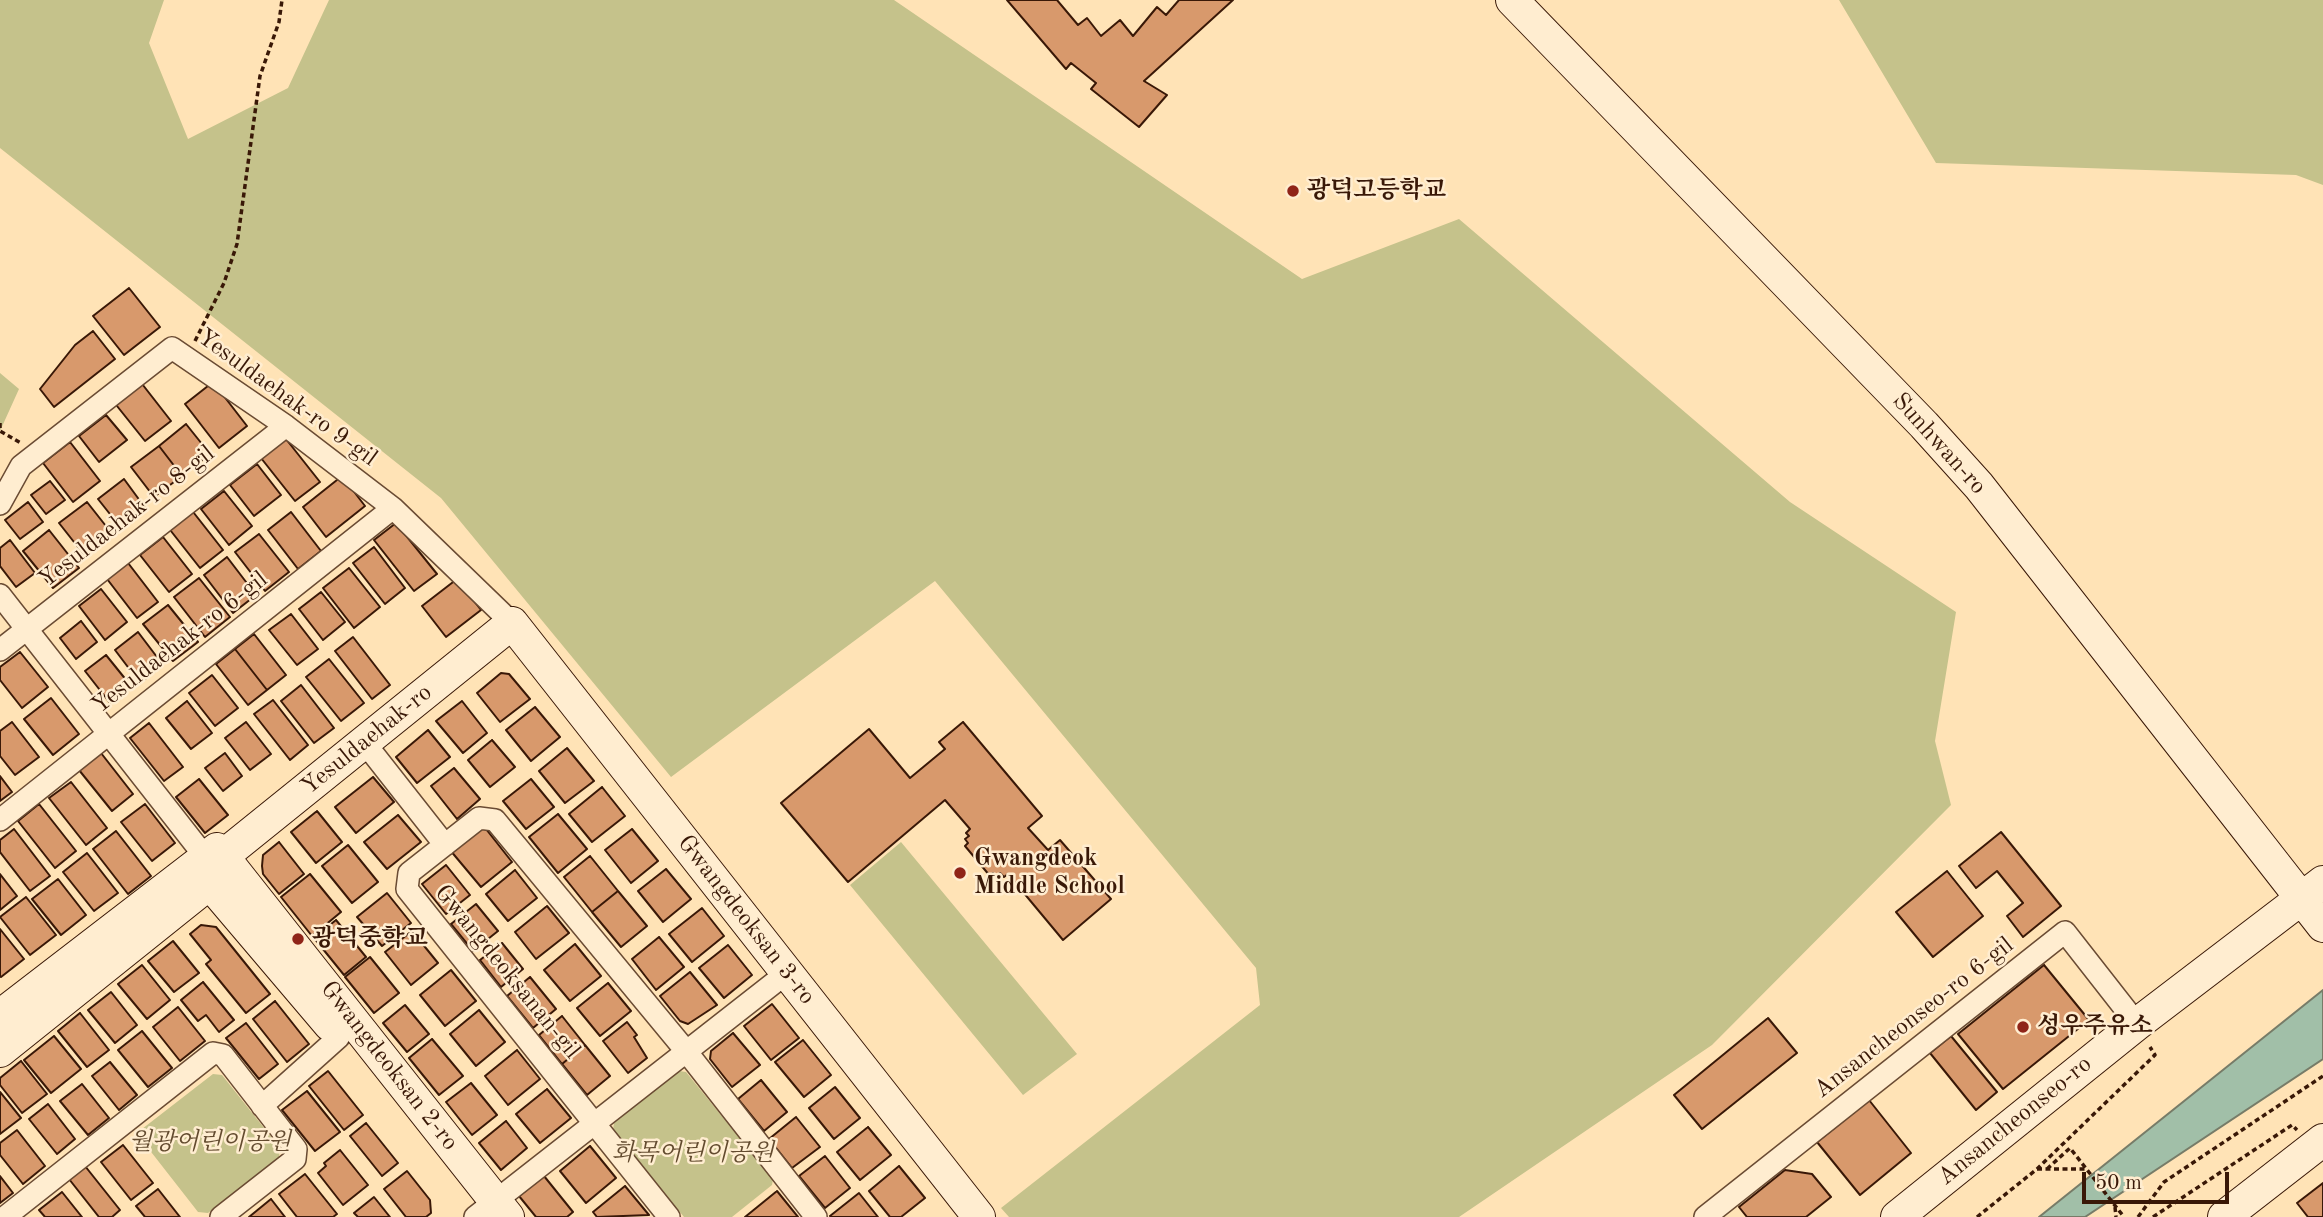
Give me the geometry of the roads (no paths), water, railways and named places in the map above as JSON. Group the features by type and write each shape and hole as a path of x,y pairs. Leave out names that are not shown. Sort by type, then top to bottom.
{"street":[{"name":"Sunhwan-ro","path":"1512,0 1924,425 1979,486 2313,908"},
{"name":"Yesuldaehak-ro 9-gil","path":"0,504 21,466 172,348 286,426 393,508 512,623"},
{"name":"Yesuldaehak-ro 8-gil","path":"0,650 286,426"},
{"name":"Yesuldaehak-ro 6-gil","path":"0,820 393,508"},
{"path":"0,595 107,734 214,863"},
{"name":"Yesuldaehak-ro","path":"0,1051 214,863 512,623"},
{"name":"Gwangdeoksan 3-ro","path":"512,623 979,1217"},
{"path":"364,742 444,845"},
{"name":"Gwangdeoksanan-gil","path":"669,1217 407,889 409,873 479,818 495,820 685,1051 816,1217"},
{"name":"Yesuldaehak-ro","path":"0,1016 214,863"},
{"name":"Gwangdeoksan 2-ro","path":"214,863 339,1037 488,1213"},
{"name":"Gwangdeoksan 2-ro","path":"214,863 488,1213"},
{"name":"Ansancheonseo-ro","path":"1897,1217 2137,1024 2313,908"},
{"name":"Ansancheonseo-ro 6-gil","path":"1705,1217 2065,932 2137,1024"},
{"path":"488,1213 594,1122 788,972"},
{"path":"262,1105 339,1037"},
{"path":"5,1217 213,1054 223,1055 296,1149 295,1159 222,1217"},
{"path":"2224,1217 2323,1140"}],"place":[{"name":"광덕고등학교","path":"1293,191"},
{"name":"Gwangdeok Middle School","path":"960,873"},
{"name":"광덕중학교","path":"298,939"},
{"name":"성우주유소","path":"2023,1027"}],"park label":[{"name":"월광어린이공원","path":"210,1143"},
{"name":"화목어린이공원","path":"693,1154"}]}
